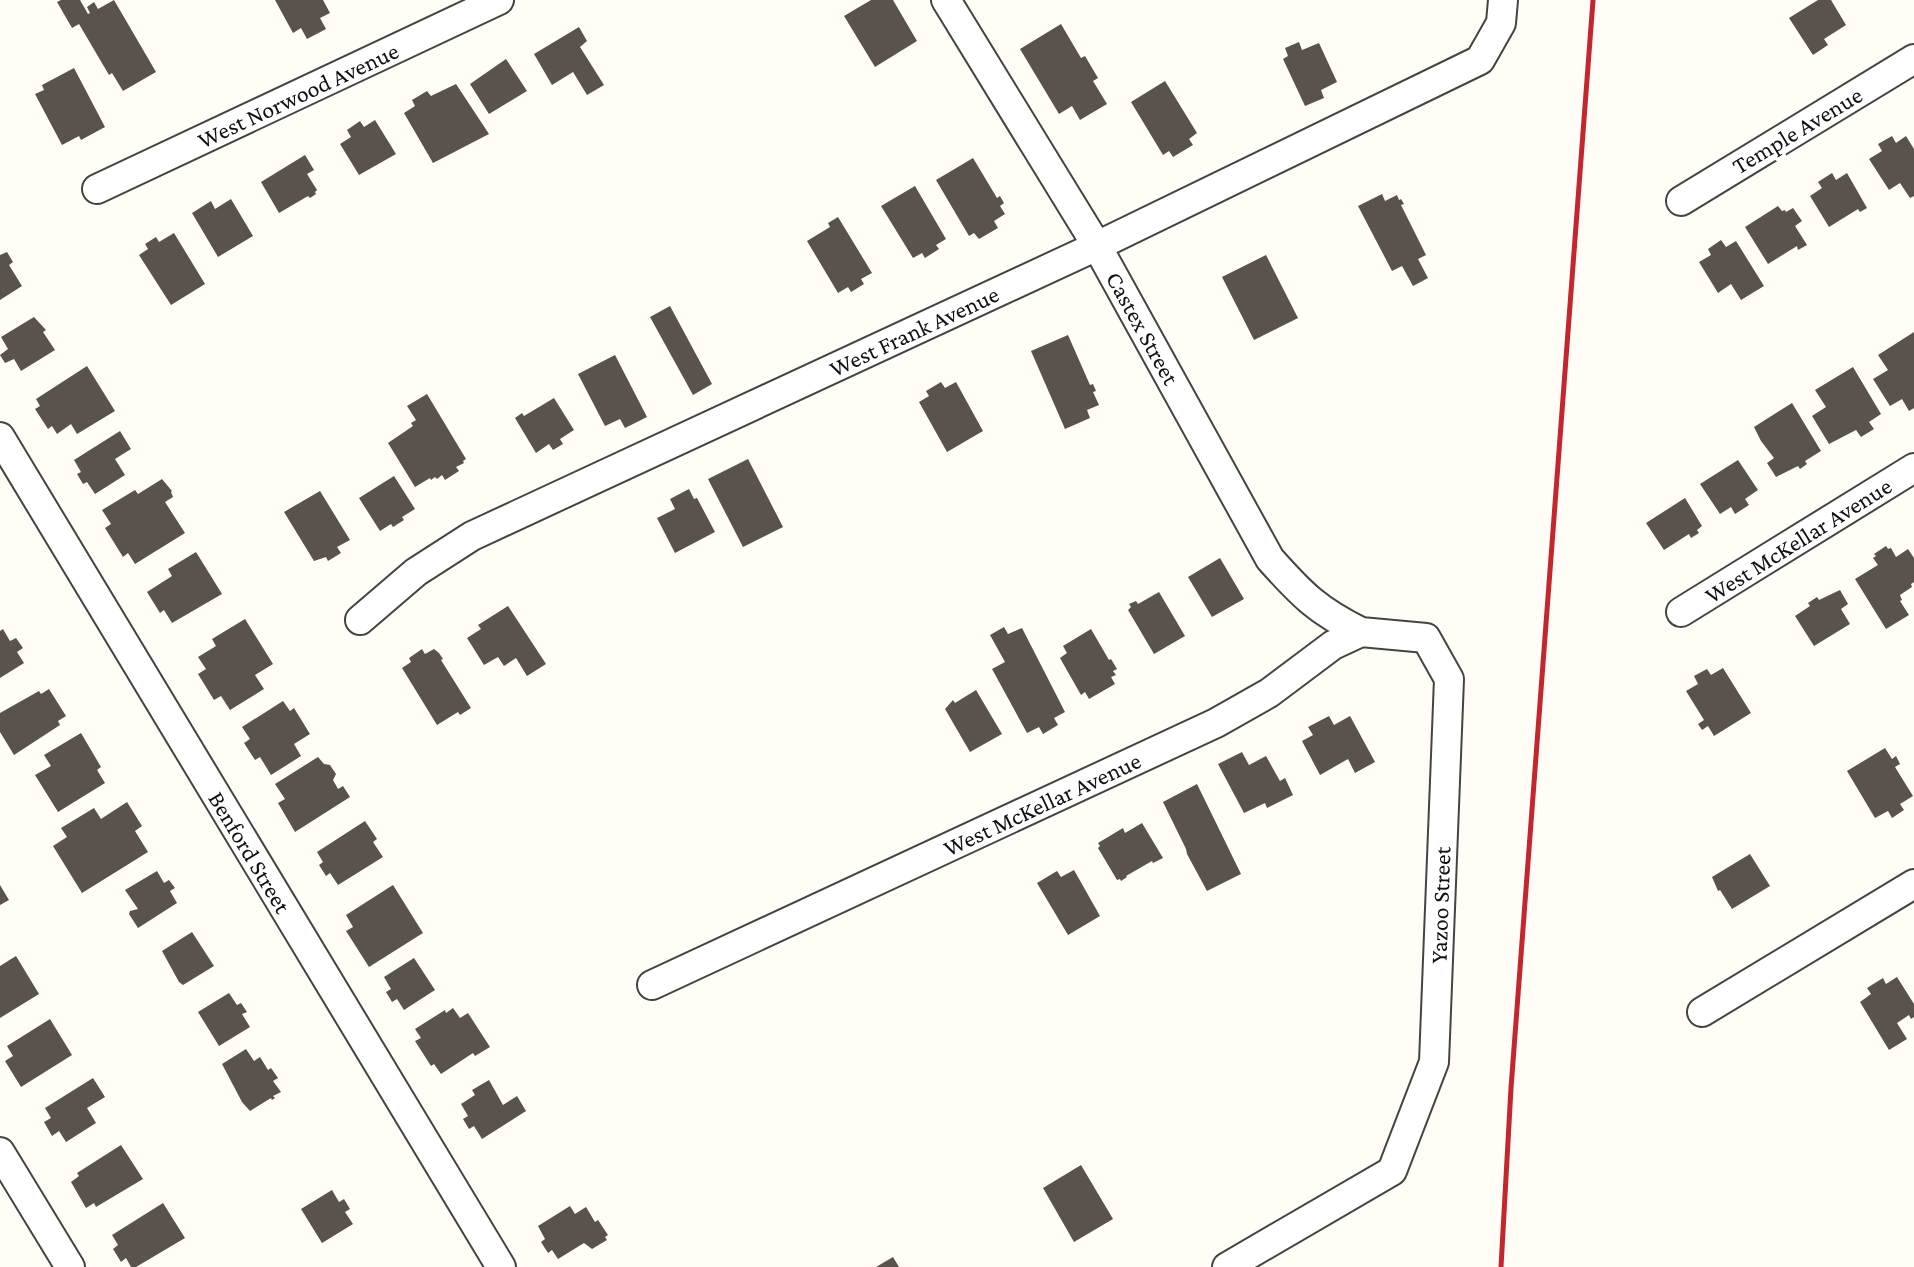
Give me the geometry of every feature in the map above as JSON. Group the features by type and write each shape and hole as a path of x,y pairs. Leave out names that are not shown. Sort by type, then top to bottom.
{"street":[{"name":"West Norwood Avenue","path":"97,189 499,0"},
{"name":"Castex Street","path":"946,0 1097,246 1270,559 1301,594 1330,617 1362,632"},
{"name":"West Frank Avenue","path":"360,620 416,572 472,536 1097,246 1480,60 1502,23 1503,0"},
{"name":"Temple Avenue","path":"1681,201 1914,59"},
{"name":"Benford Street","path":"0,437 500,1267"},
{"name":"West McKellar Avenue","path":"1681,612 1914,468"},
{"name":"Yazoo Street","path":"1227,1267 1392,1171 1434,1062 1449,679 1426,638 1362,632"},
{"name":"West McKellar Avenue","path":"652,985 1216,723 1269,693 1333,645 1362,632"},
{"path":"1702,1012 1914,884"},
{"path":"0,1152 70,1267"}],"building":[{"path":"80,0 88,14 90,13 87,7 94,2 98,9 114,0 156,72 123,91 112,73 109,75 79,24 72,28 57,2"},
{"path":"275,0 323,0 330,13 320,18 326,29 307,39 301,28 293,33"},
{"path":"871,0 893,0 917,41 875,67 844,16"},
{"path":"1818,0 1831,0 1846,25 1824,39 1828,45 1813,55 1789,18"},
{"path":"1061,24 1081,58 1085,56 1098,78 1093,81 1107,104 1080,120 1072,106 1059,114 1020,49"},
{"path":"579,27 587,41 580,47 604,85 587,95 573,72 552,85 534,54"},
{"path":"1299,42 1302,50 1319,43 1337,82 1321,90 1324,98 1305,106 1283,59 1288,56 1285,48"},
{"path":"506,59 527,91 489,114 470,84"},
{"path":"74,68 105,127 81,140 79,136 62,145 35,94 44,90 42,85"},
{"path":"1165,81 1197,133 1189,139 1193,145 1173,157 1169,151 1163,155 1131,102"},
{"path":"456,84 489,134 433,163 404,113 415,106 412,100 427,91 431,96"},
{"path":"375,120 396,154 359,175 340,144 351,137 347,130 360,121 364,127"},
{"path":"1892,136 1896,143 1906,136 1914,149 1914,196 1910,198 1900,183 1889,190 1869,159 1882,151 1878,144"},
{"path":"305,155 314,170 307,174 317,190 316,194 279,213 261,182"},
{"path":"973,158 997,198 1000,196 1004,203 1000,206 1005,214 994,221 998,228 979,239 974,233 969,236 936,180"},
{"path":"1832,173 1836,180 1847,173 1867,208 1860,212 1858,209 1829,227 1810,196 1822,188 1818,182"},
{"path":"915,186 946,239 936,245 939,249 925,258 922,253 913,258 881,206"},
{"path":"1382,194 1385,201 1397,195 1399,200 1401,199 1404,204 1401,205 1426,255 1418,259 1428,278 1413,286 1402,266 1392,271 1358,206"},
{"path":"231,199 253,236 218,257 192,213 211,201 215,209"},
{"path":"1778,206 1786,212 1793,208 1802,221 1795,226 1807,245 1798,250 1797,246 1768,264 1745,227"},
{"path":"838,217 872,273 861,279 864,284 851,292 848,287 838,293 807,241 830,227 828,223"},
{"path":"174,233 205,284 171,305 139,255 148,249 145,244 156,237 159,242"},
{"path":"1721,240 1726,247 1736,241 1764,286 1741,300 1731,284 1718,293 1699,262 1711,255 1708,249"},
{"path":"7,252 13,262 9,265 22,286 0,300 0,255"},
{"path":"1266,255 1298,318 1254,340 1222,277"},
{"path":"670,306 712,384 693,395 650,317"},
{"path":"34,317 46,330 43,332 55,350 21,371 14,359 5,363 0,355 8,349 1,337"},
{"path":"1914,332 1914,408 1909,411 1902,399 1890,406 1873,379 1888,370 1878,355"},
{"path":"1068,335 1090,385 1093,384 1096,391 1093,392 1099,405 1087,410 1090,418 1065,429 1031,351"},
{"path":"615,355 647,417 625,428 620,419 605,426 578,374"},
{"path":"87,366 115,411 77,434 71,424 57,434 52,426 48,429 35,409 40,406 36,399"},
{"path":"1853,367 1881,414 1869,422 1874,429 1861,437 1856,430 1829,444 1812,416 1826,407 1815,390"},
{"path":"941,382 945,388 956,382 983,431 947,452 919,402 929,396 926,391"},
{"path":"427,394 466,459 456,467 459,471 445,480 442,475 437,479 430,478 415,487 388,443 413,426 411,423 416,420 407,406"},
{"path":"554,398 574,430 560,439 563,444 553,450 549,444 536,453 515,418 522,413 524,416"},
{"path":"1792,403 1821,451 1805,461 1807,464 1800,469 1798,466 1776,477 1767,463 1774,458 1754,427"},
{"path":"120,431 131,449 115,459 125,475 95,494 87,482 83,484 77,474 81,472 74,460"},
{"path":"748,459 783,527 743,547 708,479"},
{"path":"1738,460 1758,490 1745,499 1749,505 1735,514 1731,507 1720,514 1700,484"},
{"path":"394,476 415,509 393,527 391,524 380,531 359,498"},
{"path":"162,479 172,491 173,497 165,502 185,533 135,564 128,553 123,557 105,528 111,524 102,510 135,490 138,494"},
{"path":"689,489 694,499 697,498 715,532 675,553 657,518 675,509 670,499"},
{"path":"320,491 350,540 337,547 341,553 328,561 326,557 314,561 284,512"},
{"path":"1685,498 1702,526 1697,530 1699,533 1691,538 1689,534 1664,550 1646,523"},
{"path":"1886,546 1891,548 1896,557 1908,549 1914,558 1914,582 1912,587 1900,595 1900,601 1909,615 1886,629 1855,579 1878,565 1873,558 1876,556 1874,554"},
{"path":"196,552 222,594 172,623 164,610 160,613 147,592 172,576 168,569"},
{"path":"1220,558 1244,599 1212,617 1188,577"},
{"path":"1840,590 1848,604 1841,609 1850,624 1814,646 1795,616 1810,606 1808,603 1817,597 1819,600"},
{"path":"1159,592 1185,636 1154,654 1128,610 1131,607 1129,604 1136,601 1138,604"},
{"path":"508,606 546,664 527,676 516,658 504,666 498,657 484,665 467,638 481,629 478,625"},
{"path":"245,619 273,664 255,675 264,689 230,710 221,696 214,700 198,674 206,669 198,657 216,646 212,639"},
{"path":"1004,627 1008,634 1022,628 1065,712 1054,718 1058,725 1043,734 1039,727 1027,733 992,669 1005,662 990,635"},
{"path":"3,629 10,641 16,638 23,648 17,652 24,663 0,678 0,631"},
{"path":"1091,629 1117,669 1113,671 1116,675 1111,677 1115,684 1089,699 1085,692 1081,695 1060,658 1067,653 1063,646"},
{"path":"422,649 425,654 434,649 439,653 471,708 460,715 458,712 437,725 402,668 411,662 409,658"},
{"path":"1723,668 1751,713 1714,736 1708,726 1702,730 1698,724 1704,720 1686,691 1698,684 1694,676 1707,669 1711,675"},
{"path":"49,689 66,716 58,721 60,725 14,755 0,732 0,713 39,691 41,694"},
{"path":"976,690 1002,734 970,752 945,709 953,700 955,703"},
{"path":"283,701 290,711 294,708 310,734 294,744 301,756 271,775 260,757 255,760 244,743 250,739 242,727"},
{"path":"1329,716 1334,725 1350,716 1375,762 1355,773 1348,759 1320,775 1302,741 1313,735 1308,727"},
{"path":"81,733 101,767 97,770 105,783 58,812 35,775 51,766 44,755"},
{"path":"1885,748 1892,759 1896,756 1900,764 1895,767 1913,796 1900,804 1904,810 1892,818 1888,811 1875,818 1847,771"},
{"path":"1242,752 1249,765 1266,756 1280,781 1285,778 1293,795 1267,808 1265,803 1244,813 1218,764"},
{"path":"318,757 324,764 330,765 336,774 333,780 338,789 343,786 350,797 295,832 278,803 285,799 275,784"},
{"path":"1197,784 1241,874 1207,891 1163,802"},
{"path":"127,802 142,826 135,831 148,852 82,893 53,846 67,837 61,828 94,808 101,819"},
{"path":"365,821 377,839 373,842 383,857 338,885 330,873 326,876 319,865 323,862 317,852"},
{"path":"1142,823 1163,858 1153,863 1152,861 1121,881 1117,880 1098,848 1098,843 1123,828 1125,833"},
{"path":"1750,854 1770,886 1732,909 1720,890 1718,891 1712,877"},
{"path":"1074,870 1100,916 1068,935 1037,883 1057,871 1061,877"},
{"path":"157,871 164,883 169,880 175,888 170,891 177,903 138,928 129,914 130,911 138,909 125,890"},
{"path":"0,885 9,900 0,905"},
{"path":"393,885 423,933 369,967 346,931 353,927 346,915"},
{"path":"192,932 214,966 183,985 162,951"},
{"path":"16,956 39,994 0,1018 0,966"},
{"path":"414,958 435,990 404,1010 397,999 392,1002 386,992 391,989 384,977"},
{"path":"1897,977 1914,1004 1914,1017 1911,1019 1909,1015 1897,1023 1907,1039 1889,1050 1860,1002 1871,994 1867,988 1883,978 1886,984"},
{"path":"229,993 237,1005 241,1003 247,1012 242,1014 250,1027 219,1046 198,1012"},
{"path":"453,1008 460,1018 468,1013 490,1047 475,1056 473,1053 441,1074 434,1064 431,1066 415,1041 421,1038 415,1029 445,1010 446,1013"},
{"path":"50,1019 72,1055 21,1087 5,1061 13,1056 7,1046"},
{"path":"246,1049 254,1061 260,1057 268,1070 271,1068 278,1078 273,1081 281,1092 273,1096 275,1098 272,1100 271,1098 250,1111 242,1102 222,1064"},
{"path":"93,1078 105,1097 87,1108 96,1123 66,1142 59,1131 52,1136 44,1122 51,1118 45,1108"},
{"path":"489,1080 503,1105 517,1096 526,1111 482,1139 474,1126 469,1129 463,1119 468,1116 461,1104 475,1095 472,1090"},
{"path":"121,1145 143,1179 96,1207 94,1203 86,1208 71,1182 79,1176 77,1173"},
{"path":"1081,1165 1113,1219 1074,1242 1043,1188"},
{"path":"332,1190 339,1202 344,1199 350,1209 345,1212 353,1224 322,1243 301,1209"},
{"path":"163,1203 185,1238 136,1267 131,1267 126,1258 121,1262 113,1249 118,1245 112,1235"},
{"path":"570,1206 575,1214 586,1207 595,1222 598,1220 608,1235 605,1237 607,1240 592,1249 584,1243 558,1259 552,1250 548,1253 541,1242 545,1239 538,1226"},
{"path":"893,1257 899,1267 876,1267"}],"railway":[{"path":"1501,1267 1511,1088 1593,0"}]}
